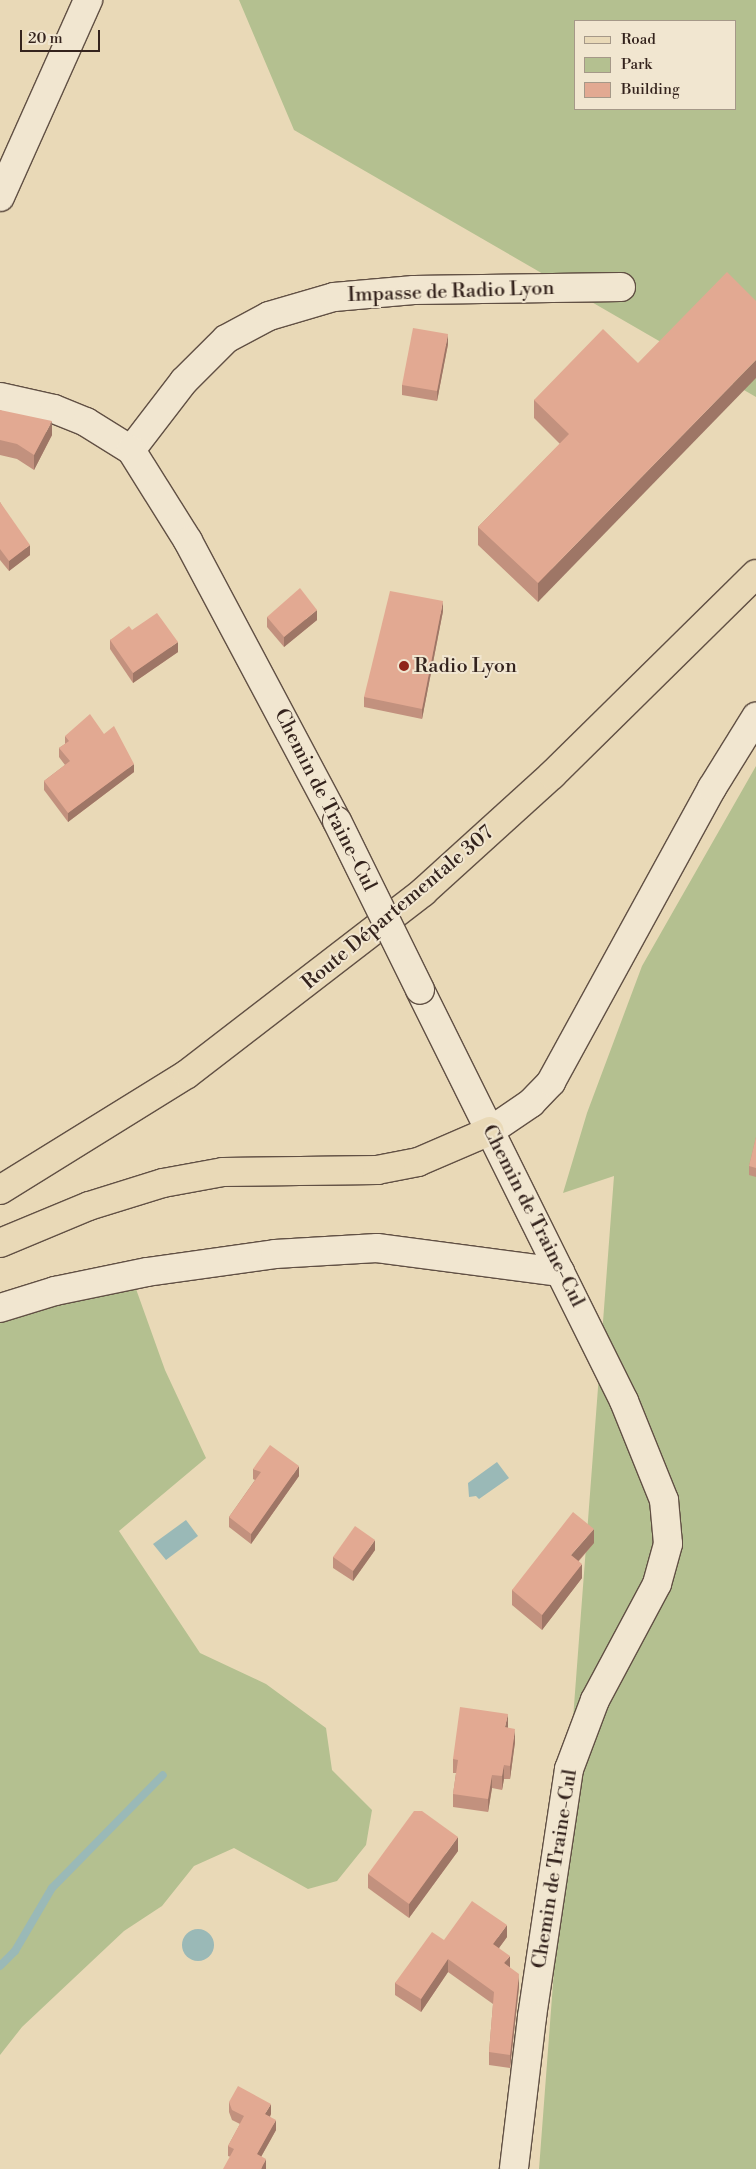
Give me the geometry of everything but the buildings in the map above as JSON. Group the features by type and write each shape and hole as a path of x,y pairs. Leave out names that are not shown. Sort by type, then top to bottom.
{"main road":[{"name":"Route Départementale 307","path":"0,1190 187,1074 423,892 552,775 756,574"},
{"path":"0,1244 89,1206 181,1179 223,1172 377,1170 418,1162 490,1131"}],"street":[{"path":"0,197 88,0"},
{"name":"Impasse de Radio Lyon","path":"131,450 184,381 226,339 269,316 334,297 414,290 621,287"},
{"name":"Chemin de Traine-Cul","path":"0,397 54,410 86,422 131,450 188,542 337,821 560,1272 651,1463 664,1500 668,1544 657,1584 596,1700 569,1769 534,2008 514,2169"},
{"path":"490,1131 531,1103 551,1082 676,858 712,788 756,717"},
{"path":"0,1308 55,1291 147,1272 274,1254 377,1248 560,1272"}],"green space":[{"path":"239,0 756,0 756,397 294,130"},
{"path":"756,766 756,2169 539,2169 614,1176 563,1193 587,1113 642,966"},
{"path":"131,1275 165,1370 206,1458 119,1531 200,1653 266,1684 326,1728 332,1770 372,1810 366,1845 337,1881 308,1889 234,1848 194,1866 162,1906 124,1931 22,2027 0,2055 0,1308"}],"water":[{"path":"497,1462 509,1478 479,1499 476,1496 469,1497 468,1483"},
{"path":"186,1520 198,1536 166,1560 153,1544"},
{"path":"198,1929 209,1934 214,1945 209,1956 198,1961 187,1956 182,1945 187,1934"}],"waterway":[{"path":"0,1966 15,1951 52,1888 163,1775"}],"place":[{"name":"Radio Lyon","path":"404,666"}]}
